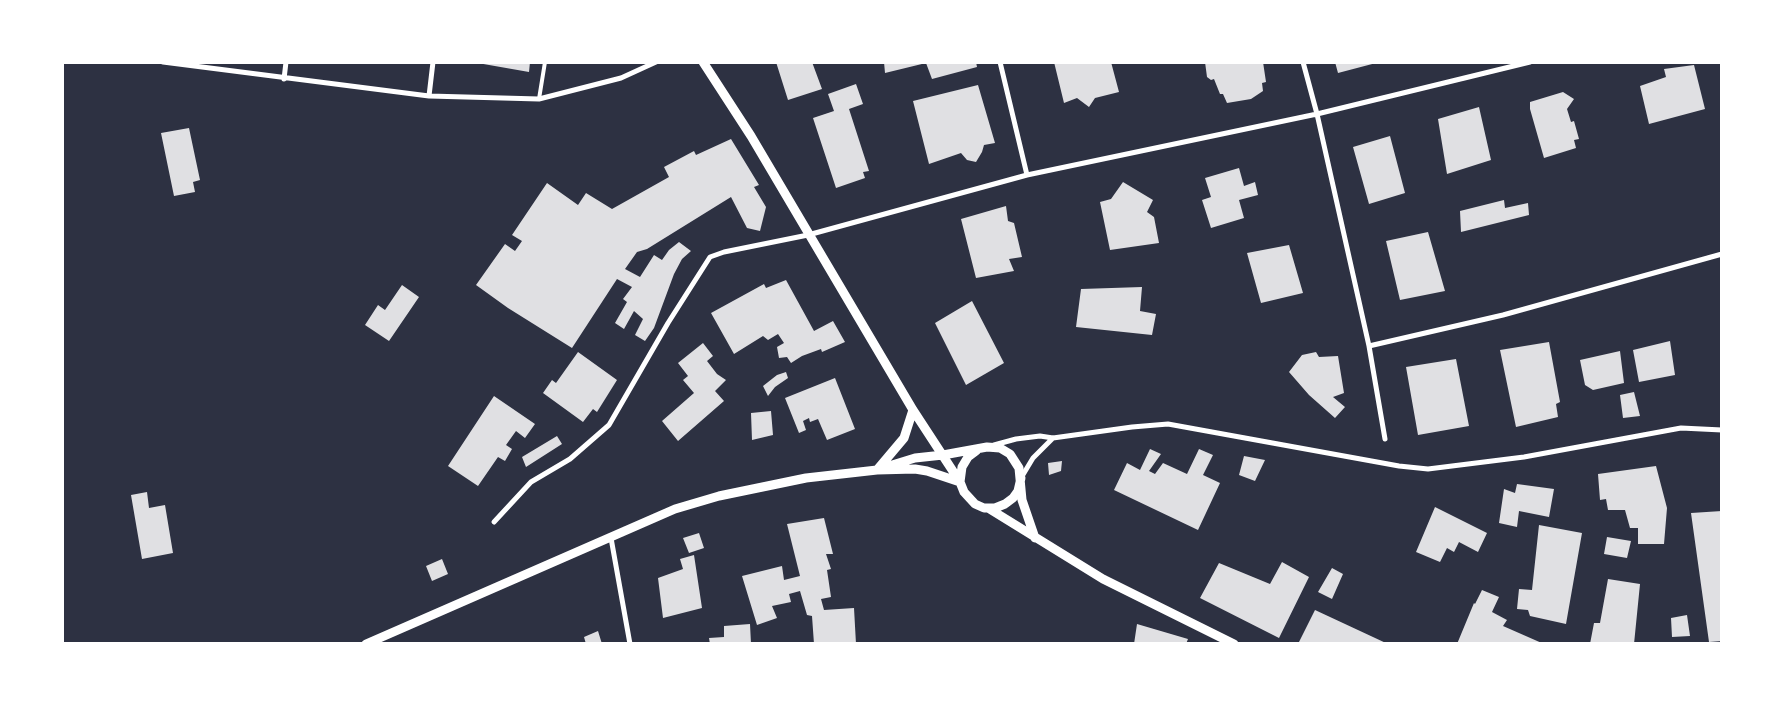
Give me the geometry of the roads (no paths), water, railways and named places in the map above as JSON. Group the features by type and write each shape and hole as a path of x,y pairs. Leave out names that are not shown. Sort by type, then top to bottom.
{"street":[{"path":"163,62 284,79 429,96 539,99 621,78 656,62"},
{"path":"284,79 286,62"},
{"path":"429,96 433,62"},
{"path":"702,62 751,136 913,410 970,500 975,504 995,508 1005,504 1018,491 1021,478 1033,458 1053,438"},
{"path":"1000,62 1027,175"},
{"path":"1303,62 1317,114 1368,346 1386,439"},
{"path":"494,522 531,482 570,459 609,425 668,323 710,257 724,252 808,235 1027,175 1317,114 1530,62"},
{"path":"1368,346 1502,315 1722,254"},
{"path":"877,470 904,438 913,410"},
{"path":"877,470 915,458 976,450 1016,439 1040,436 1053,438 1168,424 1399,466 1428,469 1524,457 1682,428 1722,430"},
{"path":"987,447 1000,448 1010,454 1019,468 1022,500 1030,517 1035,538"},
{"path":"960,482 962,467 968,457 976,450"},
{"path":"366,644 675,509 719,496 806,478 877,470 915,469 960,482"},
{"path":"988,507 1103,579 1234,644"},
{"path":"611,538 630,644"}],"lane":[{"path":"539,99 545,62"}]}
